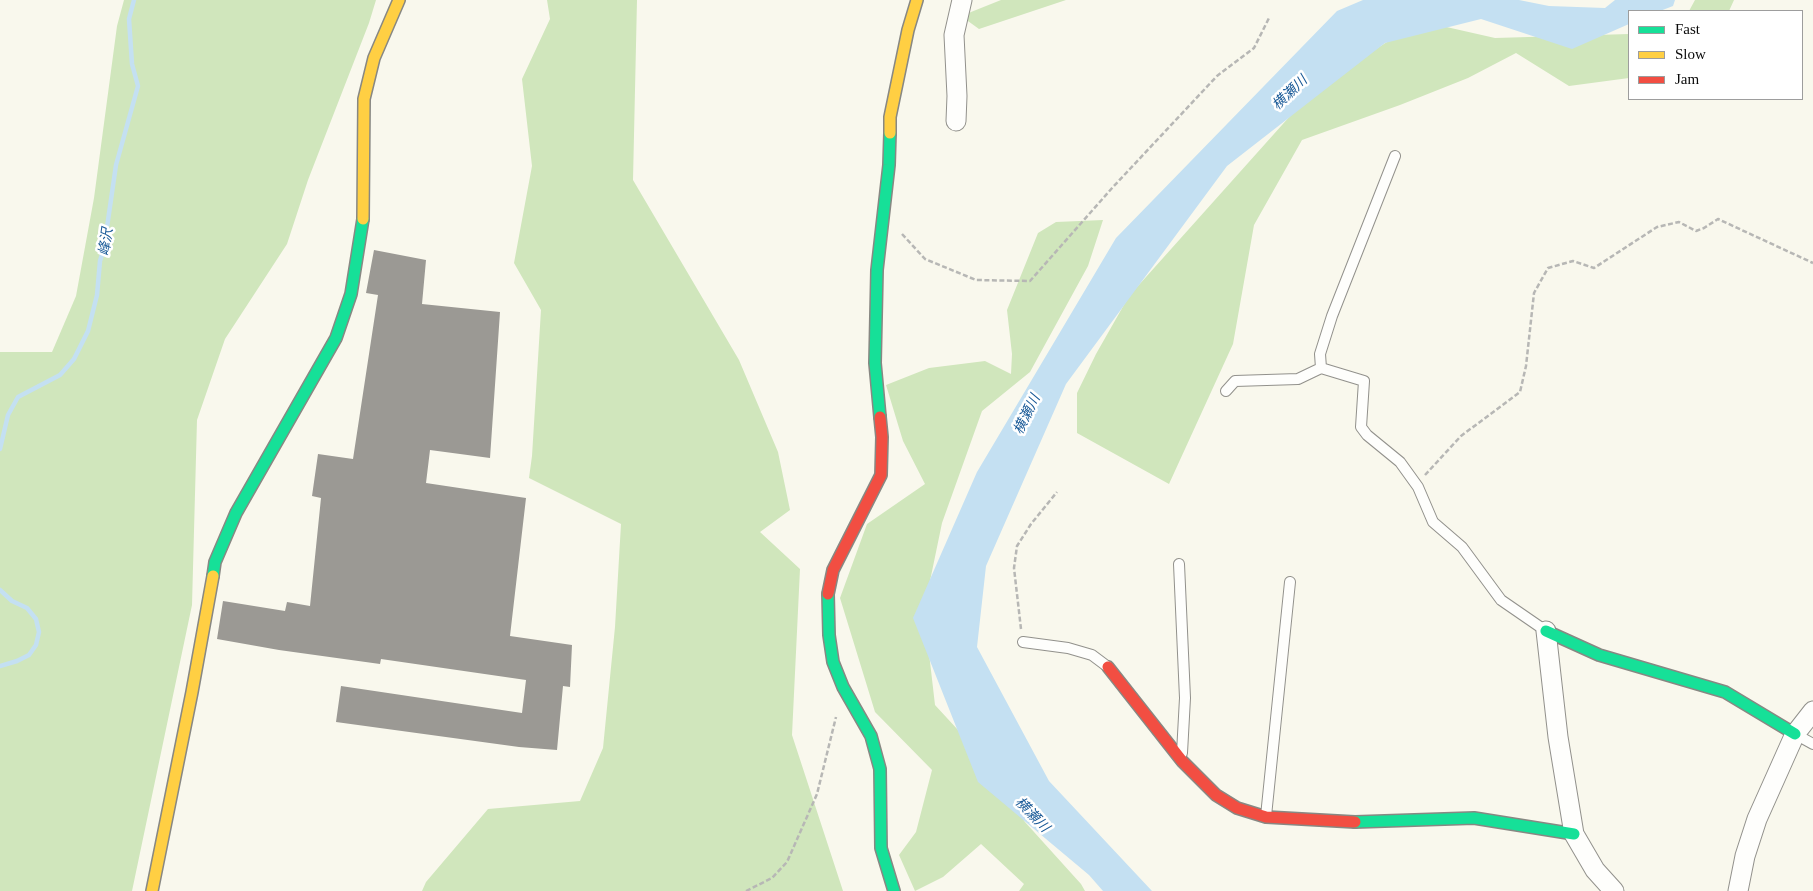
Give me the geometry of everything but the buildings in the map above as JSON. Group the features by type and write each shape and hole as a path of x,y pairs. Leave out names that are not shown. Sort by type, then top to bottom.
{"street":[{"path":"152,891 192,692 215,562 236,513 336,338 351,294 362,224 364,99 374,58 398,0"},
{"path":"894,891 881,848 880,769 871,736 844,687 833,662 828,635 827,597 833,570 881,475 882,437 875,363 877,270 889,165 890,117 908,30 917,0"},
{"path":"956,121 957,96 954,35 962,0"},
{"path":"1546,631 1599,656 1725,692 1796,734"},
{"path":"1546,631 1558,737 1574,834 1595,870 1614,891"},
{"path":"1108,667 1182,761 1216,795 1236,808 1266,817 1342,822 1474,818 1574,834"},
{"path":"1738,891 1745,856 1757,819 1796,734 1813,711"}],"lane":[{"path":"1321,368 1320,354 1332,316 1395,156"},
{"path":"1226,391 1235,381 1298,380 1321,368 1364,381 1361,427 1367,435 1400,462 1418,487 1432,522 1462,547 1502,600 1546,631"},
{"path":"1179,564 1185,698 1182,761"},
{"path":"1266,817 1290,582"},
{"path":"1023,642 1068,648 1092,656 1108,667"},
{"path":"1796,734 1813,744"}],"path":[{"path":"884,215 925,259 976,280 1030,281 1217,76 1254,48 1269,18"},
{"path":"1418,487 1424,477 1461,436 1520,392 1526,366 1534,293 1548,268 1573,261 1594,268 1657,227 1679,222 1696,230 1704,228 1718,219 1813,262"},
{"path":"1023,642 1014,568 1017,546 1031,524 1057,492"},
{"path":"746,891 772,878 787,862 817,794 836,716"}],"green space":[{"path":"124,0 376,0 369,23 308,180 287,244 225,339 197,420 192,605 132,891 0,891 0,352 52,352 76,296 94,198 117,26"},
{"path":"547,0 637,0 633,180 739,360 778,452 790,510 760,532 800,569 792,735 843,891 422,891 426,882 488,809 580,801 603,748 615,627 621,524 529,478 541,310 514,263 532,166 522,79 550,19"},
{"path":"1001,0 1066,0 979,29 961,16"},
{"path":"1695,0 1734,0 1729,10 1690,10"},
{"path":"1420,21 1495,38 1628,34 1628,78 1569,86 1516,53 1468,78 1400,105 1302,140 1254,225 1233,344 1169,484 1077,433 1077,393 1096,354 1129,296 1316,87"},
{"path":"1103,220 1088,266 1030,372 982,411 942,523 924,610 935,705 982,756 1025,822 1081,884 1085,891 1019,891 1024,884 981,844 943,877 915,891 899,855 916,832 932,770 875,712 840,598 867,524 925,484 903,441 886,385 929,368 985,361 1011,374 1012,354 1007,310 1038,233 1056,222"}],"water":[{"name":"横瀬川","path":"1363,0 1519,0 1549,6 1605,8 1615,0 1675,0 1673,6 1663,10 1628,10 1628,24 1572,49 1481,19 1385,43 1227,166 1066,384 986,566 977,647 1049,781 1152,891 1103,891 1089,875 978,782 913,618 977,472 1116,238 1337,11"}],"waterway":[{"name":"峰沢","path":"0,449 8,415 18,397 60,375 74,359 88,331 97,295 100,261 104,248 116,165 138,86 132,64 129,19 134,0"},
{"name":"峰沢","path":"0,590 12,601 27,608 36,619 39,632 36,645 29,655 0,666"}],"traffic: fast":[{"path":"880,417 875,363 877,270 889,165 890,133"},
{"path":"213,576 215,562 236,513 336,338 351,294 363,219"},
{"path":"828,594 829,635 833,662 843,687 871,736 880,769 881,848 894,891"},
{"path":"1546,631 1599,655 1725,692 1795,734"},
{"path":"1355,822 1474,818 1574,834"}],"traffic: slow":[{"path":"363,219 364,99 374,58 399,0"},
{"path":"890,133 890,117 908,30 917,0"},
{"path":"152,891 213,576"}],"traffic: jam":[{"path":"828,594 833,570 881,475 882,437 880,417"},
{"path":"1108,667 1182,761 1216,795 1237,808 1266,817 1355,822"}]}
